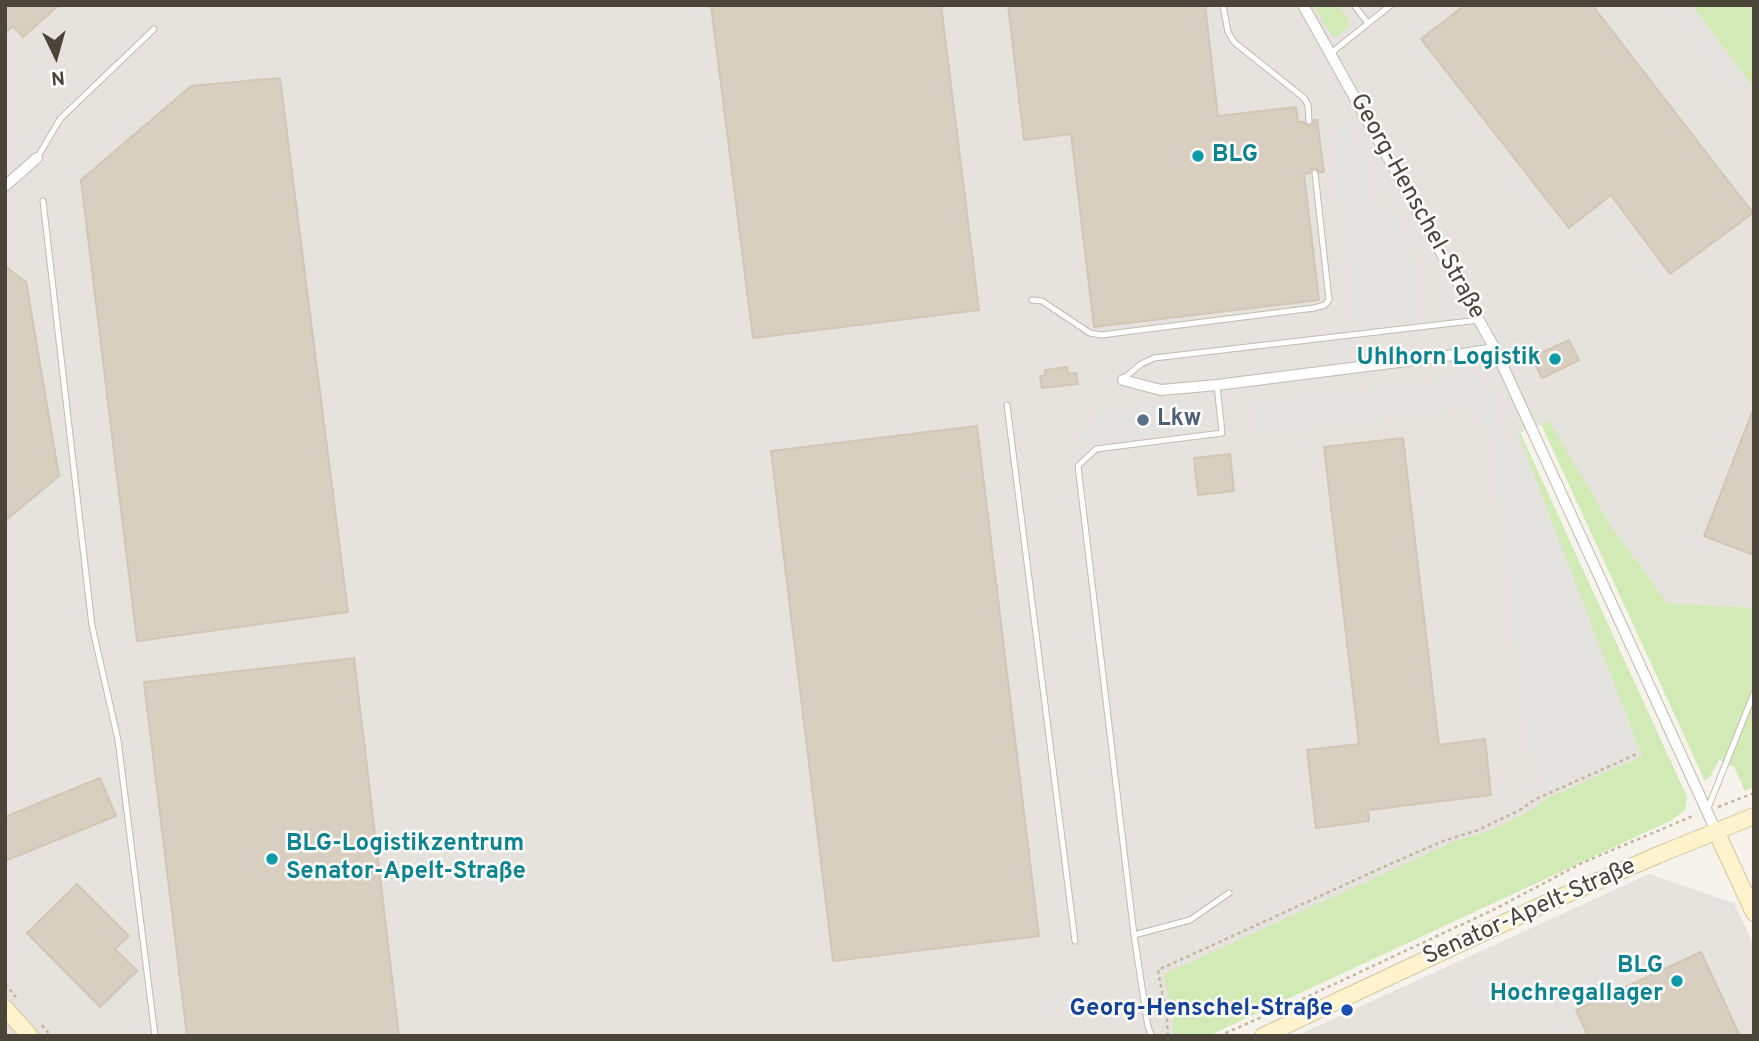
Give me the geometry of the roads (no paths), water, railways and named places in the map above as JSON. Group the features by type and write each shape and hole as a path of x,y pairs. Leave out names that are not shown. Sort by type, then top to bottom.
{"street":[{"name":"Georg-Henschel-Straße","path":"1303,5 1494,349 1716,831"},
{"path":"5,187 37,158"},
{"path":"1123,380 1161,390 1494,349"},
{"name":"Senator-Apelt-Straße","path":"1263,1036 1538,907 1754,816"},
{"path":"1716,831 1754,913"},
{"path":"5,1008 30,1036"}],"lane":[{"path":"1223,5 1228,32 1234,42 1304,98 1308,105 1309,121"},
{"path":"1354,5 1368,23"},
{"path":"1331,53 1391,5"},
{"path":"37,158 60,120 154,29"},
{"path":"1032,300 1042,301 1090,333 1101,335 1325,305 1329,300 1315,173"},
{"path":"43,201 92,626 118,740 155,1036"},
{"path":"1123,380 1154,358 1479,320"},
{"path":"1152,1036 1148,1027 1134,935 1078,466 1096,449 1222,433 1217,385"},
{"path":"1007,405 1075,941"},
{"path":"1707,811 1754,693"},
{"path":"1134,935 1190,920 1229,893"}],"place":[{"name":"BLG","path":"1198,156"},
{"name":"Uhlhorn Logistik","path":"1555,359"},
{"name":"Lkw","path":"1143,420"},
{"name":"BLG-Logistikzentrum Senator-Apelt-Straße","path":"272,859"},
{"name":"BLG Hochregallager","path":"1677,981"},
{"name":"Georg-Henschel-Straße","path":"1347,1010"}]}
